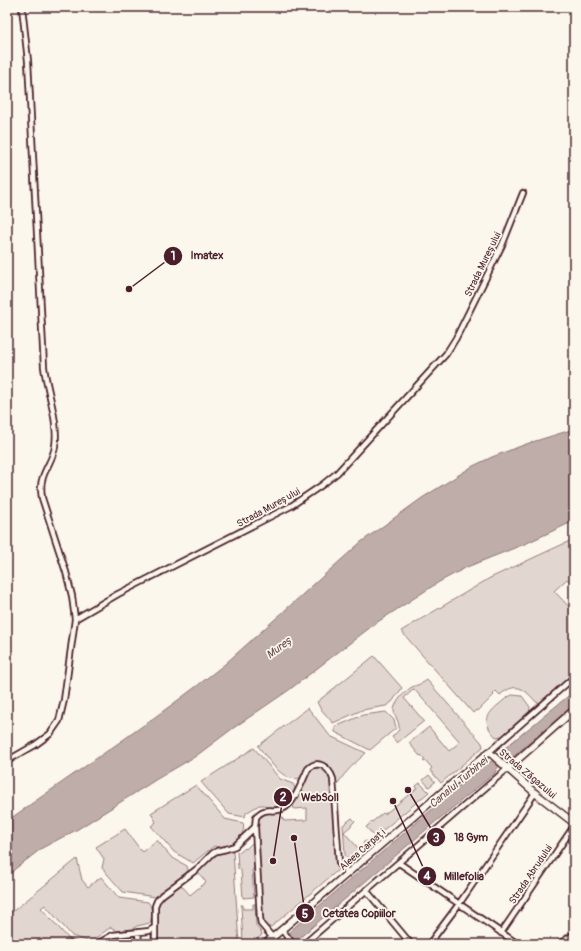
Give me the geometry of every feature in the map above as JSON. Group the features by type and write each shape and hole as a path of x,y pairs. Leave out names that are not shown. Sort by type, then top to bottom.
{"street":[{"path":"7,761 35,745 50,734 59,721 64,700 75,619 72,596 66,572 42,498 41,487 43,477 55,448 56,439 52,406 44,367 28,61 22,7"},
{"name":"Strada Mureșului","path":"75,619 118,594 291,506 337,473 446,354 456,338 503,243 523,193"},
{"path":"491,754 574,677"},
{"path":"304,944 399,863 505,767 574,710"},
{"name":"Strada Zăgazului","path":"491,754 574,824"},
{"name":"Aleea Carpați","path":"266,944 272,938 283,932 348,873 491,754"},
{"path":"272,938 261,924 255,827 256,817 264,810 283,809 291,803 308,770 317,764 323,765 329,771 333,779 339,863 348,873"},
{"path":"429,944 459,904 535,792"},
{"name":"Strada Abrudului","path":"501,933 574,824"},
{"path":"155,944 155,906 162,894 217,851 230,848 238,843 255,827"},
{"path":"399,863 518,944"},
{"path":"366,890 411,944"},
{"path":"97,944 113,935 149,931 154,928"},
{"path":"138,932 139,944"},
{"path":"283,932 293,944"},
{"path":"560,944 574,934"}],"shaded area":[{"path":"574,539 574,586 567,579 554,591 574,612 574,674 542,703 536,702 528,693 520,688 511,688 500,695 496,691 478,711 476,710 473,713 401,631 490,578"},
{"path":"374,656 402,688 392,702 386,706 362,710 333,723 320,708 317,702"},
{"path":"427,680 482,743 483,747 441,783 430,770 432,768 426,761 423,761 425,759 421,755 420,756 409,743 429,727 449,751 460,742 414,689 404,698 424,721 397,743 392,737 399,730 394,709 401,696 412,687"},
{"path":"512,695 522,696 530,707 529,714 502,736 496,737 487,724 488,717 498,705"},
{"path":"308,708 330,736 366,753 347,771 338,783 335,782 331,770 320,761 310,764 300,778 293,779 287,777 271,763 258,746"},
{"path":"386,712 394,720 396,728 370,750 335,732 335,727 363,715"},
{"path":"254,748 280,779 293,784 295,788 290,798 281,806 266,807 264,805 259,805 246,813 245,817 229,814 201,782"},
{"path":"317,767 326,771 331,779 338,870 271,927 268,927 263,923 262,919 258,819 260,816 269,813 280,812 284,821 307,820 307,808 294,809 293,805 310,772"},
{"path":"429,775 435,782 429,787 423,780"},
{"path":"420,783 429,792 375,837 366,827 383,813 385,814 417,788 416,786"},
{"path":"196,785 225,819 243,823 244,827 241,835 235,842 224,847 214,846 193,863 174,852 151,826 156,822 151,813"},
{"path":"352,818 355,821 344,832 359,849 364,845 363,843 365,841 367,842 371,839 372,841 351,860 349,860 345,855 343,825"},
{"path":"125,829 142,852 157,840 171,857 187,866 188,870 186,873 155,897 123,892 102,868 104,859 96,847"},
{"path":"252,843 255,868 252,870 254,897 243,898 241,870 238,869 237,851 239,853"},
{"path":"233,851 239,944 158,944 159,901 181,885 190,895 206,882 197,871 218,854"},
{"path":"77,859 82,880 88,887 101,877 119,898 148,902 152,912 150,923 137,926 132,929 117,931 111,927 97,937 98,940 94,943 72,936 45,905 41,908 69,939 83,944 7,944 7,916"},
{"path":"253,904 255,904 256,926 262,935 251,944 243,944 241,905 243,905 243,909 253,909"},
{"path":"151,935 153,944 141,944 141,936 142,939 151,939"},
{"path":"135,936 135,944 108,944 114,939"}],"water":[{"name":"Mureș","path":"574,429 574,521 527,543 467,567 439,582 376,623 289,690 196,756 78,829 42,848 7,877 7,821 145,725 199,685 225,664 361,542 422,498 473,466 492,457 529,443"},
{"name":"Canalul Turbinei","path":"574,690 574,705 508,761 500,765 495,773 297,940 290,944 274,944 290,934 290,931 486,763 498,756 500,752"}],"place":[{"name":"Imatex","path":"129,289"},
{"name":"18 Gym","path":"408,790"},
{"name":"Millefolia","path":"393,801"},
{"name":"Cetatea Copiilor","path":"294,838"},
{"name":"WebSoll","path":"273,861"}]}
